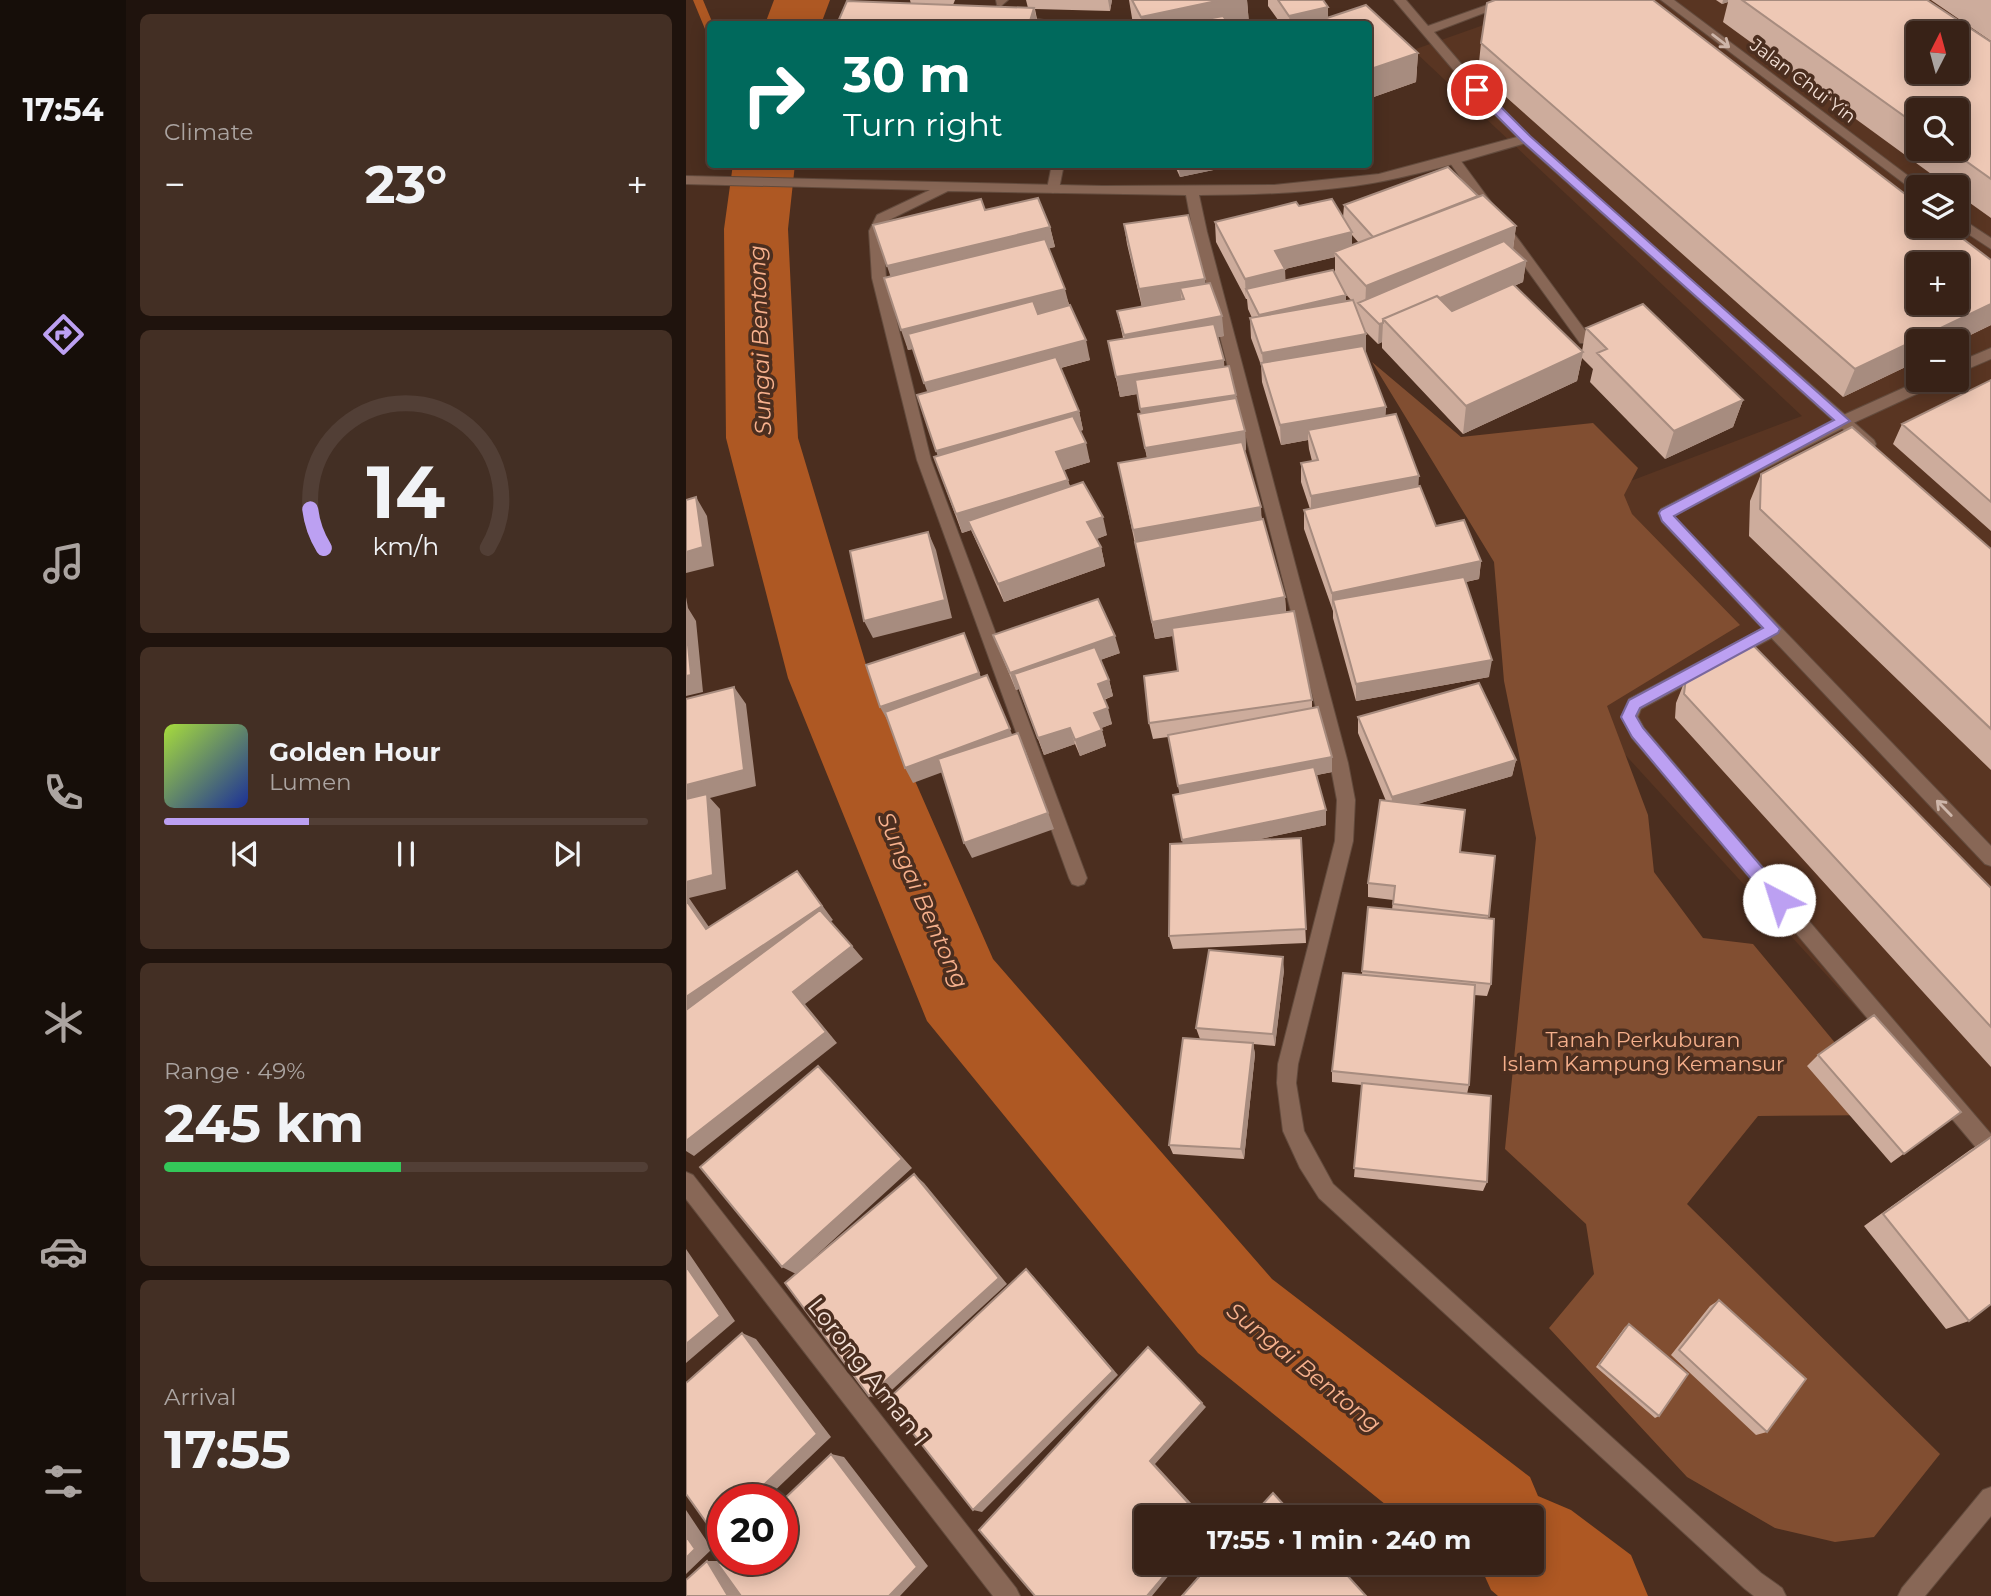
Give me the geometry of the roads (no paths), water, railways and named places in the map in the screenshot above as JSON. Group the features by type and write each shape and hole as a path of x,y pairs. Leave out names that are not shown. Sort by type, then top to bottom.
{"street":[{"path":"1400,0 1477,90 1526,139 1883,457"},
{"path":"1428,30 1512,0"},
{"name":"Jalan Chui Yin","path":"1667,0 1906,181"},
{"path":"1002,2 1002,10 1007,17 1032,21"},
{"path":"686,180 1053,189 1263,190 1333,185 1454,160 1526,139"},
{"path":"1454,160 1585,341"},
{"path":"1053,189 1057,168"},
{"path":"949,187 882,218 876,231 879,278 924,460 1078,878"},
{"path":"1192,190 1200,232 1332,736 1346,800 1344,841 1288,1065 1284,1094 1303,1157 1326,1191 1753,1580 1774,1596"},
{"path":"1969,229 1991,245"},
{"path":"1969,363 1991,353"},
{"path":"1907,392 1844,421 1666,513 1667,518 1991,858"},
{"path":"1773,629 1634,704 1629,717 1638,733 1991,1150"},
{"name":"Lorong Aman 1","path":"686,1182 1008,1596"},
{"path":"1910,1596 1991,1499"}],"waterway":[{"path":"698,0 707,22"},
{"name":"Sungai Bentong","path":"794,21 802,0"},
{"name":"Sungai Bentong","path":"764,168 756,229 762,438 829,678 960,990 1235,1316 1475,1505"},
{"name":"Sungai Bentong","path":"1544,1560 1590,1596"}],"park label":[{"name":"Tanah Perkuburan Islam Kampung Kemansur","path":"1643,1052"}]}
